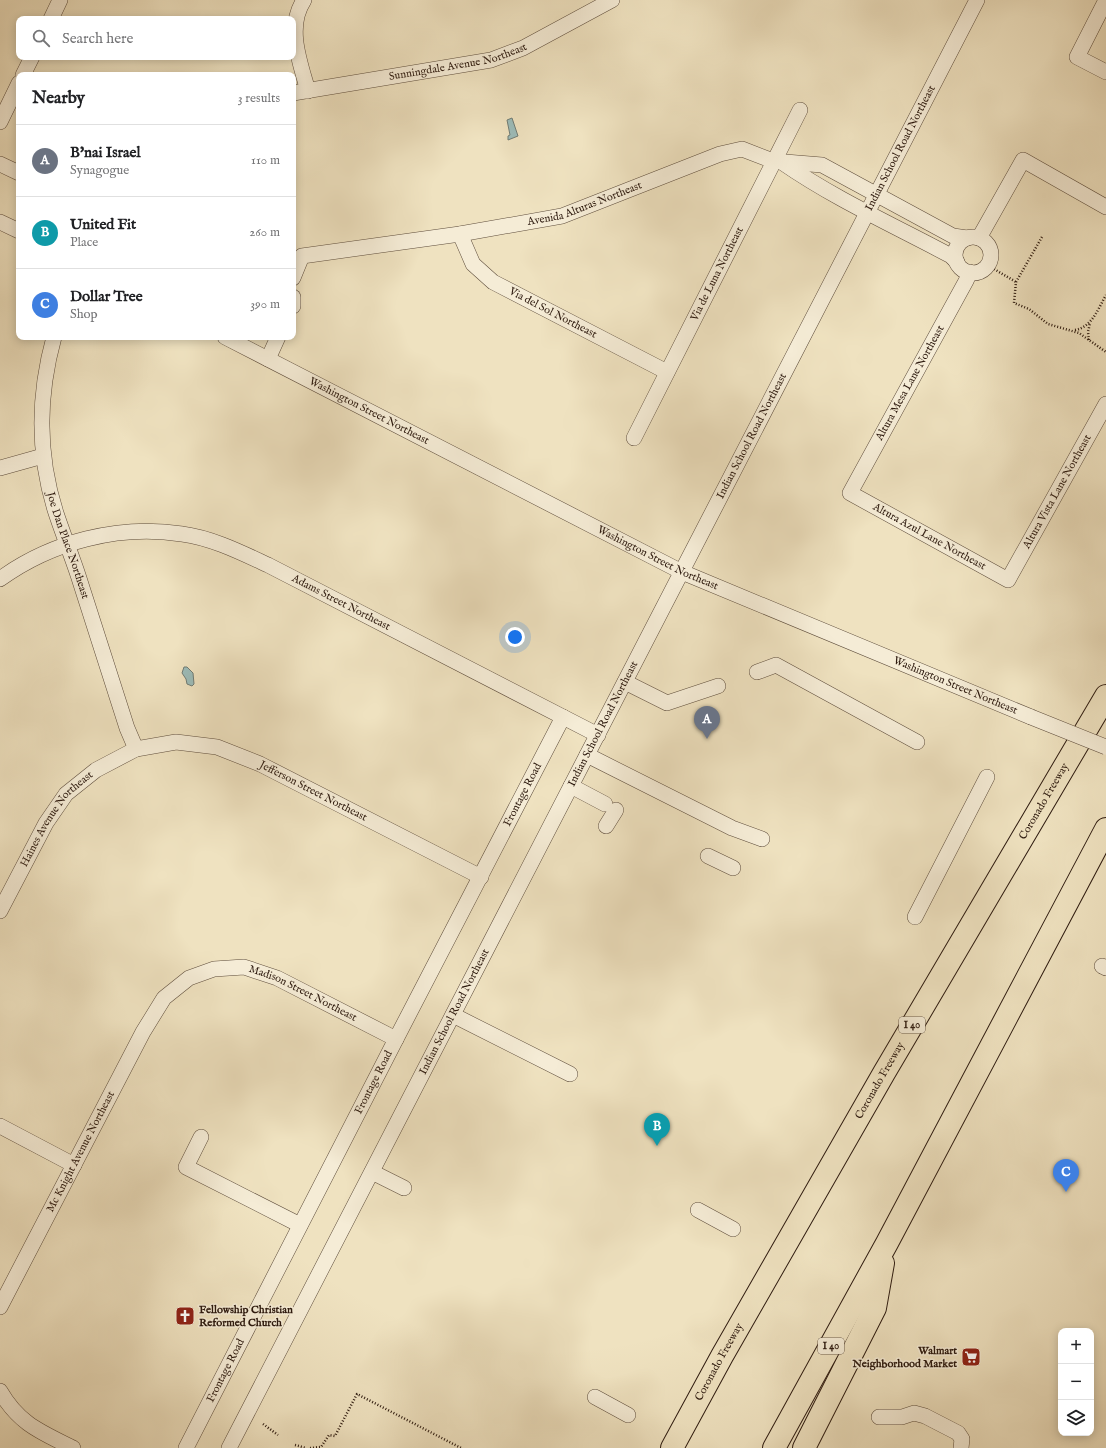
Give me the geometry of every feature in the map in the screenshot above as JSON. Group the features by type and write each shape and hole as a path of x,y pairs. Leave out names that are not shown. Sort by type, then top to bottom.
{"highway":[{"name":"Coronado Freeway","path":"672,1448 722,1356 884,1073 1106,696"},
{"name":"I 40","path":"774,1448 887,1243 1106,829"},
{"path":"804,1448 875,1308 887,1243"},
{"path":"657,1448 722,1356"}],"street":[{"path":"52,16 60,0"},
{"path":"296,21 299,8 304,0"},
{"name":"Sunningdale Avenue Northeast","path":"296,93 491,60 523,48 612,0"},
{"name":"Indian School Road Northeast","path":"229,1448 977,0"},
{"path":"1106,0 1077,57 1106,72"},
{"path":"296,38 308,91"},
{"path":"24,72 30,60"},
{"path":"0,122 16,90"},
{"name":"Via de Luna Northeast","path":"634,438 666,372 778,162 800,110"},
{"name":"Avenida Alturas Northeast","path":"296,271 302,256 460,234 562,216 720,154 742,150 778,162 822,165 953,236 973,238"},
{"path":"957,262 956,251 958,246 973,238 1023,160 1106,207"},
{"path":"778,162 812,183 951,256 964,270 970,272 981,271 989,263 991,258 989,246 973,238"},
{"path":"0,164 16,172"},
{"path":"0,222 16,230"},
{"name":"Via del Sol Northeast","path":"460,234 472,264 493,282 666,372"},
{"name":"Altura Mesa Lane Northeast","path":"850,493 970,272"},
{"name":"Joe Dan Place Northeast","path":"53,340 46,365 42,394 43,456 56,512 68,544 127,728 136,748"},
{"path":"268,359 277,340"},
{"name":"Washington Street Northeast","path":"248,342 268,359 682,572 1106,747"},
{"name":"Altura Vista Lane Northeast","path":"1008,580 1106,404"},
{"path":"0,468 43,456"},
{"name":"Altura Azul Lane Northeast","path":"850,493 1008,580"},
{"name":"Adams Street Northeast","path":"0,579 14,569 68,544 90,538 142,530 183,534 228,546 598,735"},
{"path":"757,672 776,665 894,728 917,742"},
{"path":"625,682 667,703 718,686"},
{"name":"Frontage Road","path":"186,1448 563,717"},
{"name":"Jefferson Street Northeast","path":"136,748 176,742 217,747 260,764 481,877"},
{"name":"Haines Avenue Northeast","path":"0,911 46,822 66,794 96,770 136,748"},
{"path":"587,755 732,828 762,839"},
{"path":"915,917 987,777"},
{"path":"571,786 610,807 606,826"},
{"path":"708,856 733,868"},
{"name":"Madison Street Northeast","path":"164,998 188,978 214,969 244,967 277,978 396,1039"},
{"name":"Mc Knight Avenue Northeast","path":"0,1307 143,1032 164,998"},
{"path":"453,1015 570,1074"},
{"path":"0,1126 74,1165"},
{"path":"201,1137 186,1167 300,1225"},
{"path":"372,1172 404,1188"},
{"path":"698,1210 733,1229"},
{"path":"0,1391 15,1414 38,1431 74,1448"},
{"path":"595,1397 628,1415"},
{"path":"879,1417 902,1417 914,1413 925,1416 958,1433 962,1439 961,1448"}],"path":[{"path":"1042,237 1016,282 1014,303 1029,309 1042,320 1055,327 1074,330 1083,328 1090,323"},
{"path":"994,269 1016,282"},
{"path":"1089,340 1088,332 1090,323 1106,295"},
{"path":"1074,330 1106,352"},
{"path":"310,1448 321,1447 329,1435 335,1436 357,1394 461,1448"},
{"path":"263,1424 278,1435"},
{"path":"295,1445 306,1448"}],"water":[{"path":"512,118 518,136 508,140 508,136 510,135 507,120"},
{"path":"184,667 187,667 193,673 194,684 192,686 187,684 182,673"}],"place":[{"name":"B'nai Israel","path":"707,739"},
{"name":"United Fit","path":"657,1146"},
{"name":"Dollar Tree","path":"1066,1192"},
{"name":"Fellowship Christian Reformed Church","path":"185,1316"},
{"name":"Walmart Neighborhood Market","path":"971,1357"}]}
